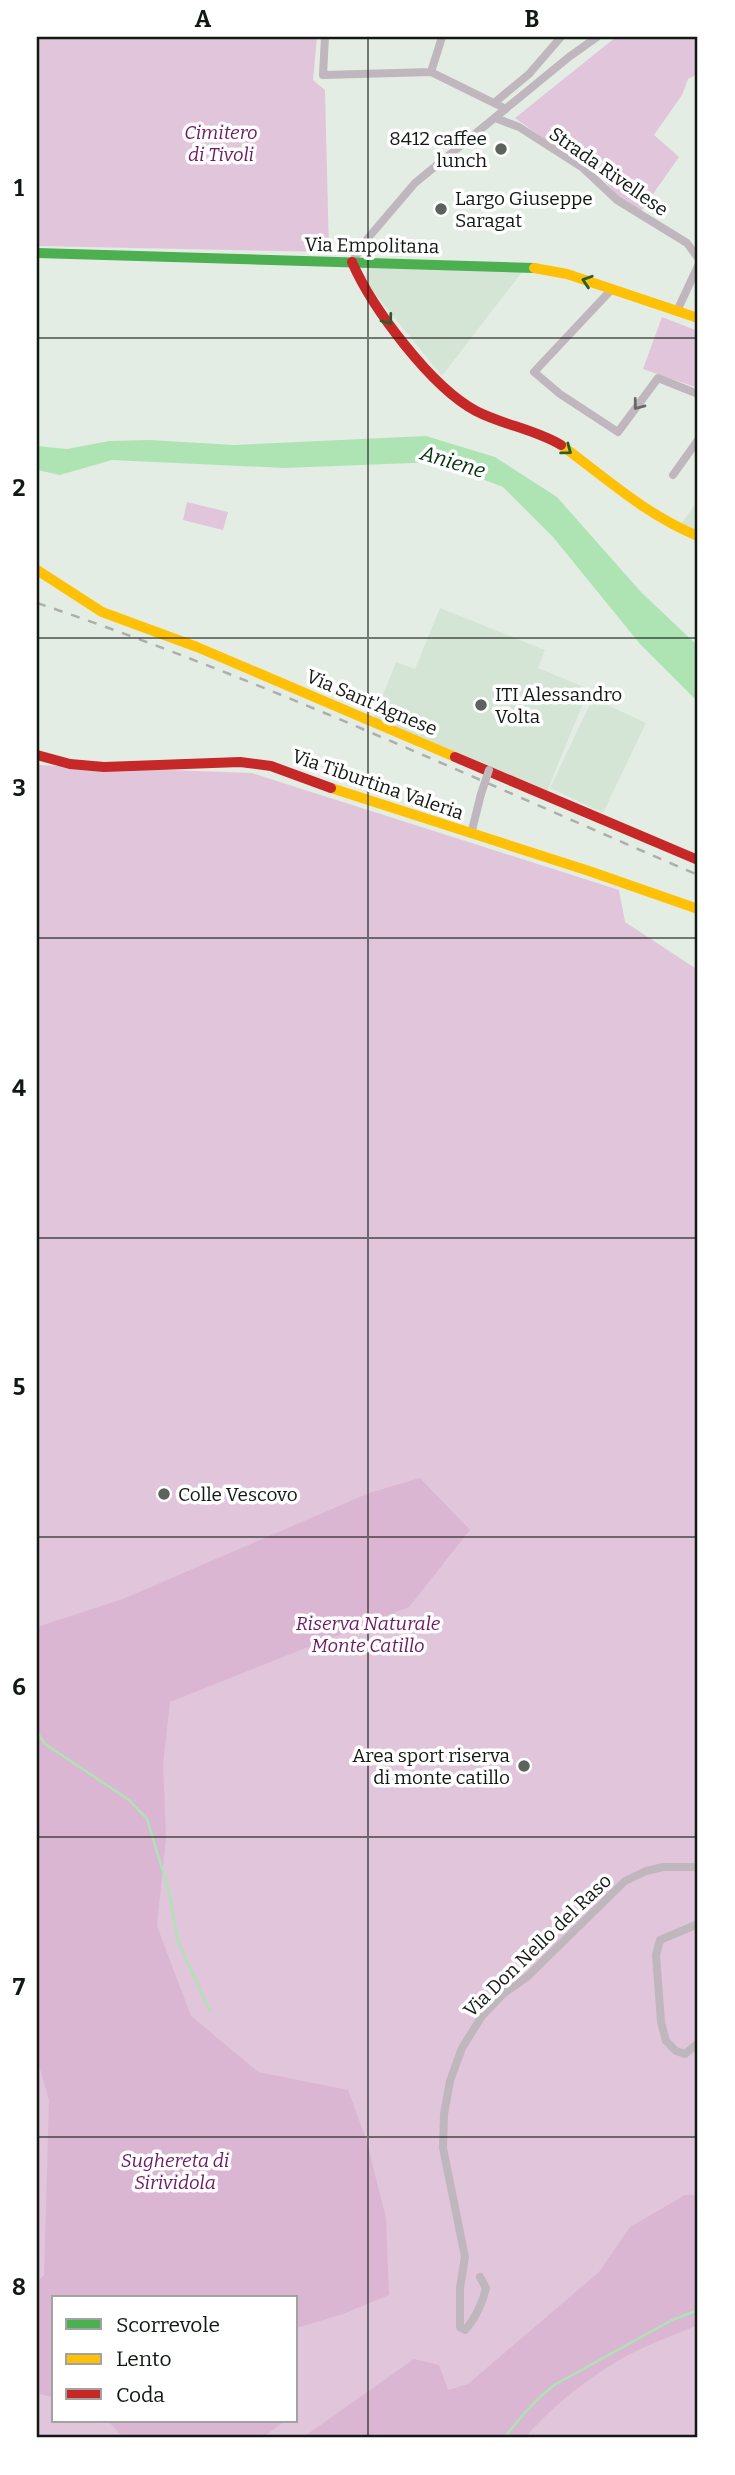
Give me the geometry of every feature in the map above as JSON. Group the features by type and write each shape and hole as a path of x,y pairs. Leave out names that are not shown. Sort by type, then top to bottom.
{"main road":[{"name":"Via Empolitana","path":"37,253 526,266 554,271 698,318"},
{"path":"352,262 362,285 388,321 438,382 454,397 482,414 525,428 556,442 635,503 676,527 698,536"},
{"name":"Via Sant'Agnese","path":"37,570 102,612 197,647 698,860"},
{"name":"Via Tiburtina Valeria","path":"37,755 70,764 104,767 240,762 262,764 372,803 698,909"}],"street":[{"path":"325,37 323,75 432,72 506,109"},
{"path":"432,72 442,37"},
{"path":"494,103 529,74 561,37"},
{"path":"352,262 368,238 408,190 597,37"},
{"name":"Strada Rivellese","path":"495,118 523,130 583,168 617,200 687,243 698,258"},
{"path":"677,311 698,266"},
{"path":"612,289 534,372 560,394 618,432 658,378 698,394"},
{"path":"673,475 698,440"},
{"path":"471,834 489,770"},
{"name":"Via Don Nello del Raso","path":"480,2277 486,2287 484,2295 472,2322 465,2330 460,2327 459,2316 465,2257 443,2148 444,2114 450,2081 462,2048 482,2016 503,1994 527,1977 625,1881 646,1871 663,1867 698,1867"},
{"path":"698,1924 660,1940 656,1955 660,2009 666,2041 676,2051 685,2054 698,2043"}],"shaded area":[{"path":"368,267 522,272 442,376 364,280"},
{"path":"698,500 698,533 681,524"},
{"name":"ITI Alessandro Volta","path":"440,608 545,650 538,668 589,689 547,791 373,720 396,662 415,669"},
{"path":"593,698 646,723 603,813 550,788"}],"green space":[{"name":"Cimitero di Tivoli","path":"37,37 317,37 313,80 325,90 329,252 37,246"},
{"path":"616,37 698,37 698,74 688,79 682,95 654,135 679,157 641,211 616,195 597,171 555,147 515,118"},
{"path":"662,317 698,331 698,388 643,369"},
{"path":"187,502 228,512 223,530 183,520"},
{"name":"Riserva Naturale Monte Catillo","path":"37,765 252,773 619,890 625,922 698,970 698,2438 37,2438"},
{"name":"Sughereta di Sirividola","path":"420,1478 470,1530 409,1607 170,1702 163,1764 166,1837 157,1926 191,2016 258,2072 348,2090 366,2139 386,2218 389,2295 343,2314 298,2327 298,2296 52,2296 52,2397 37,2393 37,2282 44,2275 49,2100 37,2059 37,1627 123,1599 369,1493"},
{"path":"685,2195 698,2195 698,2325 640,2349 604,2370 561,2402 525,2438 302,2438 414,2359 439,2365 448,2390 468,2384 599,2272 630,2227"},
{"path":"109,2422 284,2422 262,2438 124,2438"}],"water":[{"name":"Aniene","path":"426,436 495,457 557,497 641,592 698,646 698,702 640,644 553,537 503,487 438,462 285,468 112,460 60,475 37,470 37,446 67,449 109,441 150,440 234,445"}],"waterway":[{"path":"37,1732 45,1744 129,1800 147,1819 169,1891 178,1942 210,2011"},
{"path":"504,2438 535,2402 556,2384 672,2320 698,2310"}],"railway":[{"path":"37,603 205,664 288,698 698,875"}],"traffic: fast":[{"path":"37,253 534,268"}],"traffic: slow":[{"path":"534,268 567,274 698,318"},
{"path":"561,445 644,507 698,536"},
{"path":"37,570 102,612 197,647 455,757"},
{"path":"331,788 698,909"}],"traffic: jam":[{"path":"352,262 388,323 440,384 476,411 561,445"},
{"path":"37,755 70,764 104,767 240,762 271,766 331,788"},
{"path":"455,757 698,860"}],"place":[{"name":"8412 caffee lunch","path":"501,149"},
{"name":"Largo Giuseppe Saragat","path":"441,209"},
{"name":"ITI Alessandro Volta","path":"481,705"},
{"name":"Colle Vescovo","path":"164,1494"},
{"name":"Area sport riserva di monte catillo","path":"524,1766"}]}
